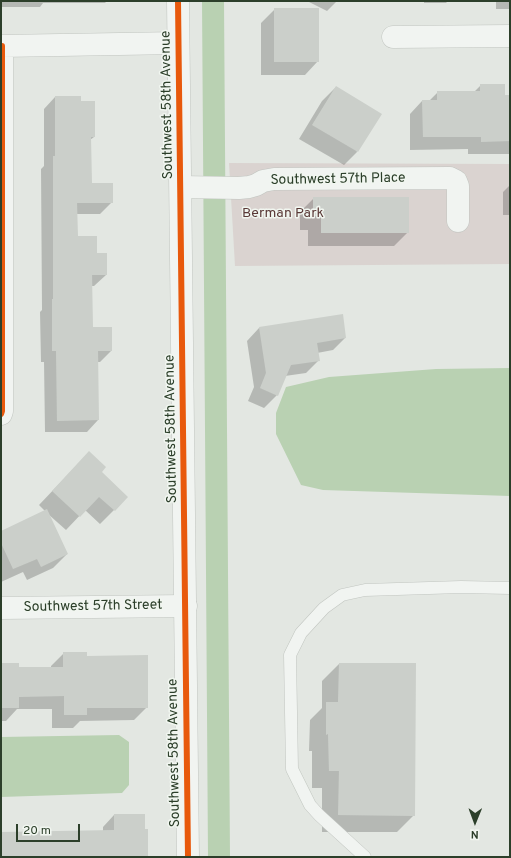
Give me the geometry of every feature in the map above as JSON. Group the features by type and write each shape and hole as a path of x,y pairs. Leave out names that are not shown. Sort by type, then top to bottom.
{"street":[{"name":"Southwest 58th Avenue","path":"178,1 178,43 186,188 186,606 188,857"},
{"path":"393,37 510,36"},
{"path":"1,414 2,46 178,43"},
{"name":"Southwest 57th Place","path":"186,188 249,187 274,178 450,178 456,181 458,186 458,220"},
{"name":"Southwest 57th Street","path":"1,608 186,606"}],"lane":[{"path":"366,857 319,815 310,805 292,769 290,655 300,633 324,608 342,594 365,590 461,587 510,588"}],"green space":[{"name":"Berman Park","path":"229,163 510,164 510,264 235,266"}],"shaded area":[{"path":"510,368 510,496 323,490 301,485 276,434 276,413 286,387 329,377 436,369"},
{"path":"119,735 129,742 129,785 122,793 1,797 1,737"}],"building":[{"path":"274,8 319,8 319,62 274,62"},
{"path":"480,84 505,84 505,95 510,95 510,141 481,142 481,137 423,137 422,100 437,100 437,91 480,91"},
{"path":"336,86 382,114 358,152 312,125"},
{"path":"55,96 81,96 81,101 95,101 95,137 91,137 92,183 113,183 113,203 77,203 78,236 97,236 97,253 107,253 107,275 92,275 93,327 112,327 112,351 98,351 99,420 57,421 56,351 52,351 53,156 55,156"},
{"path":"313,197 409,197 409,233 321,233 321,216 313,216"},
{"path":"343,314 346,338 317,343 320,361 291,365 278,396 260,388 266,373 259,327"},
{"path":"89,451 106,467 102,472 128,497 115,511 99,497 80,517 52,491"},
{"path":"47,509 68,554 41,567 37,559 13,569 1,543 1,531"},
{"path":"63,652 87,652 87,656 148,655 148,708 87,708 87,715 64,715 64,696 19,697 19,708 1,708 1,663 19,663 19,667 63,667"},
{"path":"339,663 416,663 415,816 338,815 339,771 329,771 328,734 326,735 326,702 338,702"},
{"path":"114,814 145,814 145,829 148,829 148,857 1,857 1,832 114,830"}],"waterway":[{"path":"213,1 219,857"}],"cycle path":[{"path":"178,1 188,857"},
{"path":"1,414 2,46"}]}
